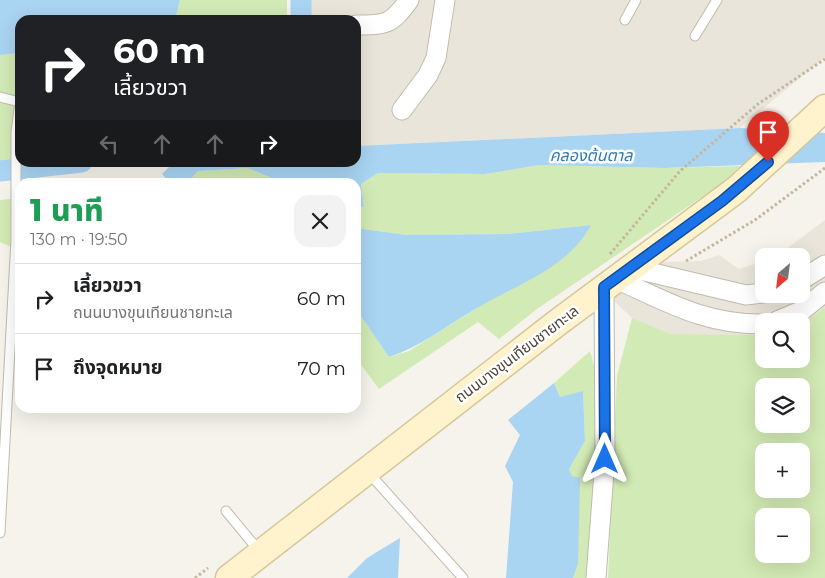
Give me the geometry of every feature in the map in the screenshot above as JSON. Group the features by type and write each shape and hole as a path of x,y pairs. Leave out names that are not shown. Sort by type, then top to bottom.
{"main road":[{"name":"ถนนบางขุนเทียนชายทะเล","path":"229,578 617,278 736,190 816,116"}],"street":[{"path":"361,25 382,25 392,21 409,0"},
{"path":"402,110 428,75 436,58 445,0"},
{"path":"810,274 825,265"},
{"path":"617,278 746,295 755,294"},
{"path":"617,278 700,317 755,324"},
{"path":"596,578 617,278"},
{"path":"797,313 825,292"}],"lane":[{"path":"625,20 636,0"},
{"path":"695,36 717,0"},
{"path":"0,97 15,101"},
{"path":"0,533 15,258"},
{"path":"367,470 463,578"},
{"path":"226,511 261,553"}],"path":[{"path":"680,171 758,104 825,59"},
{"path":"699,254 755,220 825,168"}],"shaded area":[{"path":"309,0 825,0 825,57 740,128 361,146 361,15 309,15"},
{"path":"825,220 825,308 810,318 810,313 755,313 755,335 671,334 632,318 610,297 663,262 701,261 719,255 739,269 755,264 755,303 810,303 810,248 788,248"}],"green space":[{"path":"180,0 287,0 287,15 176,15"},
{"path":"15,54 15,160 0,162 0,55"},
{"path":"540,165 664,168 740,166 724,182 537,309 499,339 478,322 379,389 361,365 361,316 389,357 409,351 474,310 591,225 507,234 406,235 361,229 361,207 364,207 361,184 378,173 485,174"},
{"path":"248,168 272,178 192,178 198,171"},
{"path":"15,198 15,249 0,242 0,200"},
{"path":"825,308 825,578 608,578 617,376 632,318 671,334 755,335 755,368 810,368 810,318"},
{"path":"590,351 600,388 590,578 573,578 578,564 572,476 569,469 585,441 583,392 560,397 554,383"}],"water":[{"path":"0,0 180,0 176,15 15,15 15,54 0,55"},
{"path":"740,128 825,133 825,162 664,168 540,165 485,174 378,173 361,184 361,178 272,178 248,168 198,171 192,178 166,178 162,174 169,167 361,167 361,146"},
{"path":"361,184 364,207 361,207"},
{"path":"591,225 581,241 554,265 472,311 422,342 389,357 361,316 361,229 406,235 507,234"},
{"path":"554,383 560,397 583,391 585,441 569,469 572,476 580,478 578,564 573,578 506,578 513,482 505,466 520,435 508,420"},
{"path":"400,538 398,578 347,578 367,558"}],"waterway":[{"path":"301,0 301,15"},
{"name":"คลองต้นตาล","path":"0,171 36,167"}],"route":[{"path":"605,459 604,287 648,257 722,201 768,162"}]}
